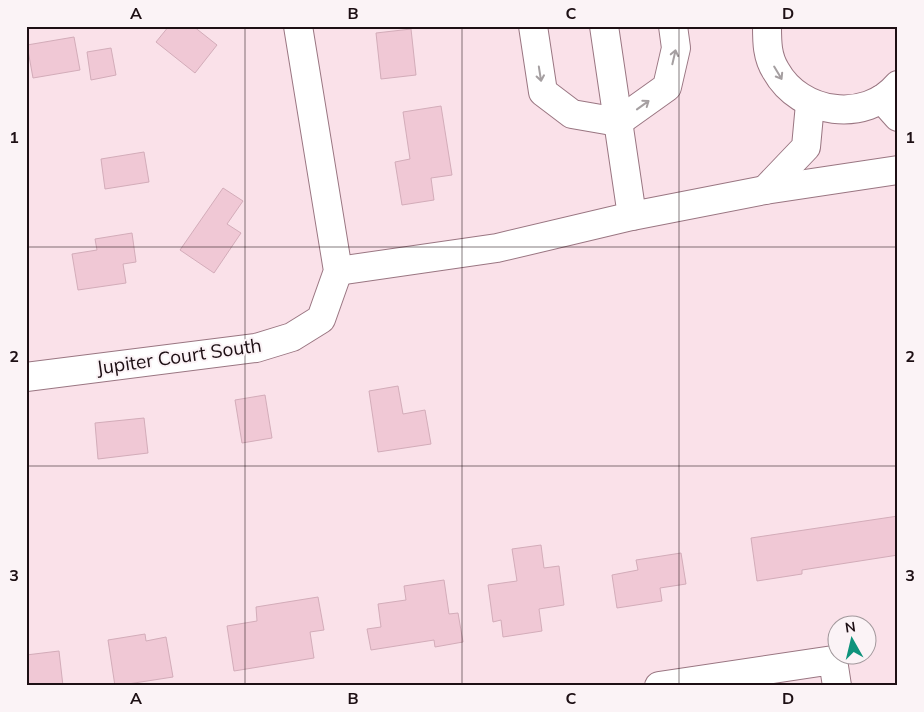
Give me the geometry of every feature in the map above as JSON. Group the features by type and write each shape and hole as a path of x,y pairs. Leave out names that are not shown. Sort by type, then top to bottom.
{"street":[{"name":"Jupiter Court South","path":"26,377 256,348 292,337 321,319 338,271 298,26"},
{"path":"533,26 542,92 572,114 618,122 667,87 676,48 673,26"},
{"path":"604,26 632,216"},
{"path":"767,26 767,47 775,71 790,90 810,104 834,110 859,108 892,100"},
{"path":"765,190 806,147 810,104"},
{"path":"338,271 498,248 632,216 765,190 898,170"},
{"path":"659,686 832,660 837,686"}],"building":[{"path":"169,26 193,26 217,45 195,73 156,42"},
{"path":"411,29 416,75 381,79 376,33"},
{"path":"74,37 80,70 33,78 27,45"},
{"path":"111,48 116,75 91,80 87,52"},
{"path":"441,106 452,175 431,178 434,200 402,205 395,162 410,159 403,112"},
{"path":"144,152 149,182 105,189 101,159"},
{"path":"223,188 243,201 227,224 241,233 214,273 180,250"},
{"path":"132,233 136,262 123,264 126,283 78,290 72,254 97,250 95,239"},
{"path":"398,386 403,414 425,410 431,444 378,452 369,391"},
{"path":"265,395 272,438 242,443 235,400"},
{"path":"144,418 148,453 98,459 95,423"},
{"path":"898,516 898,555 802,570 802,574 757,581 751,538"},
{"path":"541,545 544,568 559,566 564,605 539,609 542,631 503,637 501,620 493,622 488,585 517,581 512,549"},
{"path":"681,553 686,584 660,588 662,601 617,608 612,575 638,570 636,560"},
{"path":"444,580 449,614 458,613 463,642 435,647 434,640 371,650 367,629 381,627 378,604 406,600 404,586"},
{"path":"318,597 324,630 310,632 314,658 234,671 227,626 257,621 256,607"},
{"path":"145,634 146,641 166,637 173,677 115,686 108,640"},
{"path":"59,651 63,686 26,686 26,655"}]}
